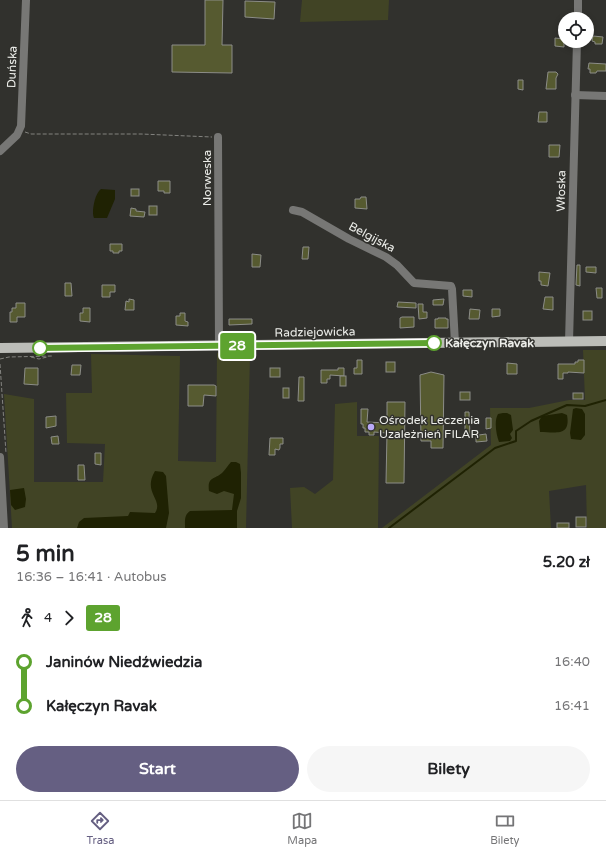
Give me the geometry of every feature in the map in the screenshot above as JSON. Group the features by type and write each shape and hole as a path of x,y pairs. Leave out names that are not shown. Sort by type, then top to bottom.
{"main road":[{"name":"Radziejowicka","path":"0,348 606,341"}],"street":[{"name":"Duńska","path":"19,131 22,119 26,0"},
{"path":"578,0 578,12"},
{"name":"Włoska","path":"569,342 577,48"},
{"path":"575,95 606,96"},
{"path":"0,151 19,131"},
{"name":"Norweska","path":"218,137 219,346"},
{"name":"Belgijska","path":"293,210 302,212 349,239 386,257 397,265 414,283 451,286 455,343"},
{"path":"3,457 4,528"}],"path":[{"name":"Norweska","path":"19,131 31,134 141,134 218,137"},
{"path":"0,359 9,357 30,357 38,359 49,356"},
{"path":"0,364 3,457"}],"shaded area":[{"path":"302,0 389,0 388,20 300,22"},
{"path":"101,189 115,190 115,199 107,218 94,218 94,203 97,194"},
{"path":"583,350 606,350 606,528 587,528 586,485 549,491 551,528 382,528 491,445 490,408 529,408 569,400 585,400"},
{"path":"217,353 250,355 246,528 12,528 4,394 34,399 34,482 103,482 105,444 67,443 66,393 92,393 91,354 180,356 178,461 216,462"},
{"path":"357,402 357,436 379,436 378,528 292,528 290,488 304,487 315,494 333,480 335,404"},
{"path":"573,409 582,409 585,414 585,435 581,440 571,439 570,433"},
{"path":"503,413 511,415 513,430 510,434 512,438 510,441 499,442 496,431 496,420 498,414"},
{"path":"562,413 567,415 568,422 567,427 564,430 561,432 540,432 539,421 542,416"},
{"path":"231,462 240,464 241,473 241,498 237,511 237,528 185,528 186,516 190,511 232,510 234,494 224,491 217,494 209,491 210,481 223,472"},
{"path":"155,471 163,472 166,476 169,513 166,528 77,528 79,522 84,518 128,516 130,512 155,513 157,504 151,485"},
{"path":"24,488 26,499 25,507 15,510 11,505 10,490"}],"building":[{"path":"205,0 223,0 222,45 232,45 232,73 172,72 172,45 205,45"},
{"path":"245,1 275,2 274,19 245,17"},
{"path":"594,36 603,37 602,44 595,44"},
{"path":"555,38 558,38 558,46 555,46"},
{"path":"589,63 606,64 606,71 590,73 590,69 588,69"},
{"path":"548,72 556,72 558,74 556,78 556,89 546,89"},
{"path":"518,80 523,80 523,90 518,89"},
{"path":"539,112 547,112 547,122 538,122"},
{"path":"549,145 560,145 559,157 549,157"},
{"path":"158,181 170,181 170,193 158,191"},
{"path":"131,189 139,189 139,196 131,196"},
{"path":"361,197 366,197 367,209 355,208 355,199 360,199"},
{"path":"149,206 157,206 157,215 149,215"},
{"path":"131,208 136,209 136,211 145,212 144,217 130,216"},
{"path":"110,244 122,244 122,251 119,251 119,253 113,253 113,251 110,251"},
{"path":"303,247 309,247 308,259 302,259"},
{"path":"252,254 261,255 260,267 252,267"},
{"path":"577,265 580,265 580,286 576,285"},
{"path":"586,267 596,267 596,273 586,272"},
{"path":"539,272 550,273 548,286 541,285 541,281 539,281"},
{"path":"65,283 71,283 72,296 65,296"},
{"path":"102,285 115,285 115,292 110,292 110,297 102,297"},
{"path":"596,288 602,288 602,298 597,298"},
{"path":"463,290 472,290 472,297 463,296"},
{"path":"545,297 553,297 553,310 543,309"},
{"path":"129,299 134,300 134,310 125,310 126,301 129,302"},
{"path":"444,299 443,305 433,305 433,300"},
{"path":"398,302 416,303 416,308 397,307"},
{"path":"16,303 25,303 25,317 17,317 17,322 10,322 10,312 12,312 12,308 16,308"},
{"path":"418,304 423,304 423,312 427,312 427,318 419,319"},
{"path":"83,308 90,308 90,322 80,321 80,313 83,313"},
{"path":"470,309 480,310 479,319 469,319"},
{"path":"492,309 500,309 500,316 492,317"},
{"path":"583,311 592,311 592,320 583,320"},
{"path":"180,313 185,313 185,321 188,322 188,326 176,325 176,316 180,316"},
{"path":"414,317 414,327 400,328 400,318"},
{"path":"229,319 252,319 252,324 229,325"},
{"path":"435,319 448,319 448,328 435,328"},
{"path":"357,360 362,360 362,374 354,374 354,368 357,368"},
{"path":"578,360 584,360 584,373 563,373 563,379 558,379 558,364 575,364"},
{"path":"386,362 395,362 395,372 386,372"},
{"path":"507,363 517,364 517,374 507,374"},
{"path":"72,365 81,365 80,375 71,375"},
{"path":"25,368 38,368 38,385 24,384"},
{"path":"270,368 280,368 280,377 270,377"},
{"path":"338,368 344,368 344,376 330,375 330,379 327,379 327,383 321,383 321,370 338,370"},
{"path":"431,372 444,375 443,448 431,448 431,441 421,441 420,375"},
{"path":"340,376 346,376 346,386 340,386"},
{"path":"299,377 304,377 304,401 298,401"},
{"path":"188,385 214,385 216,386 216,396 204,395 203,406 188,406"},
{"path":"283,388 289,388 289,398 283,398"},
{"path":"460,392 470,392 470,400 460,400"},
{"path":"573,393 583,393 583,399 573,399"},
{"path":"387,402 405,402 404,483 386,483 387,433 374,432 374,435 369,435 369,432 365,432 363,424 361,424 361,409 368,409 367,422 387,423"},
{"path":"465,412 469,412 470,435 465,435"},
{"path":"56,416 56,426 46,428 46,417"},
{"path":"486,418 491,418 491,428 486,429"},
{"path":"486,434 487,441 476,442 476,437"},
{"path":"58,436 59,444 52,444 51,437"},
{"path":"270,438 283,438 283,444 280,444 279,450 275,449 275,455 269,455"},
{"path":"95,453 101,453 101,465 95,464"},
{"path":"78,465 84,465 85,480 78,480"},
{"path":"576,517 586,517 586,527 576,527"},
{"path":"557,523 569,523 569,528 557,528"}],"waterway":[{"path":"389,528 495,448 516,441 516,431 531,421 567,405 585,406 606,400"}],"bus line":[{"name":"28","path":"40,348 434,343"}],"place":[{"name":"Kałęczyn Ravak","path":"434,343"},
{"name":"Ośrodek Leczenia Uzależnień FILAR","path":"371,427"}]}
